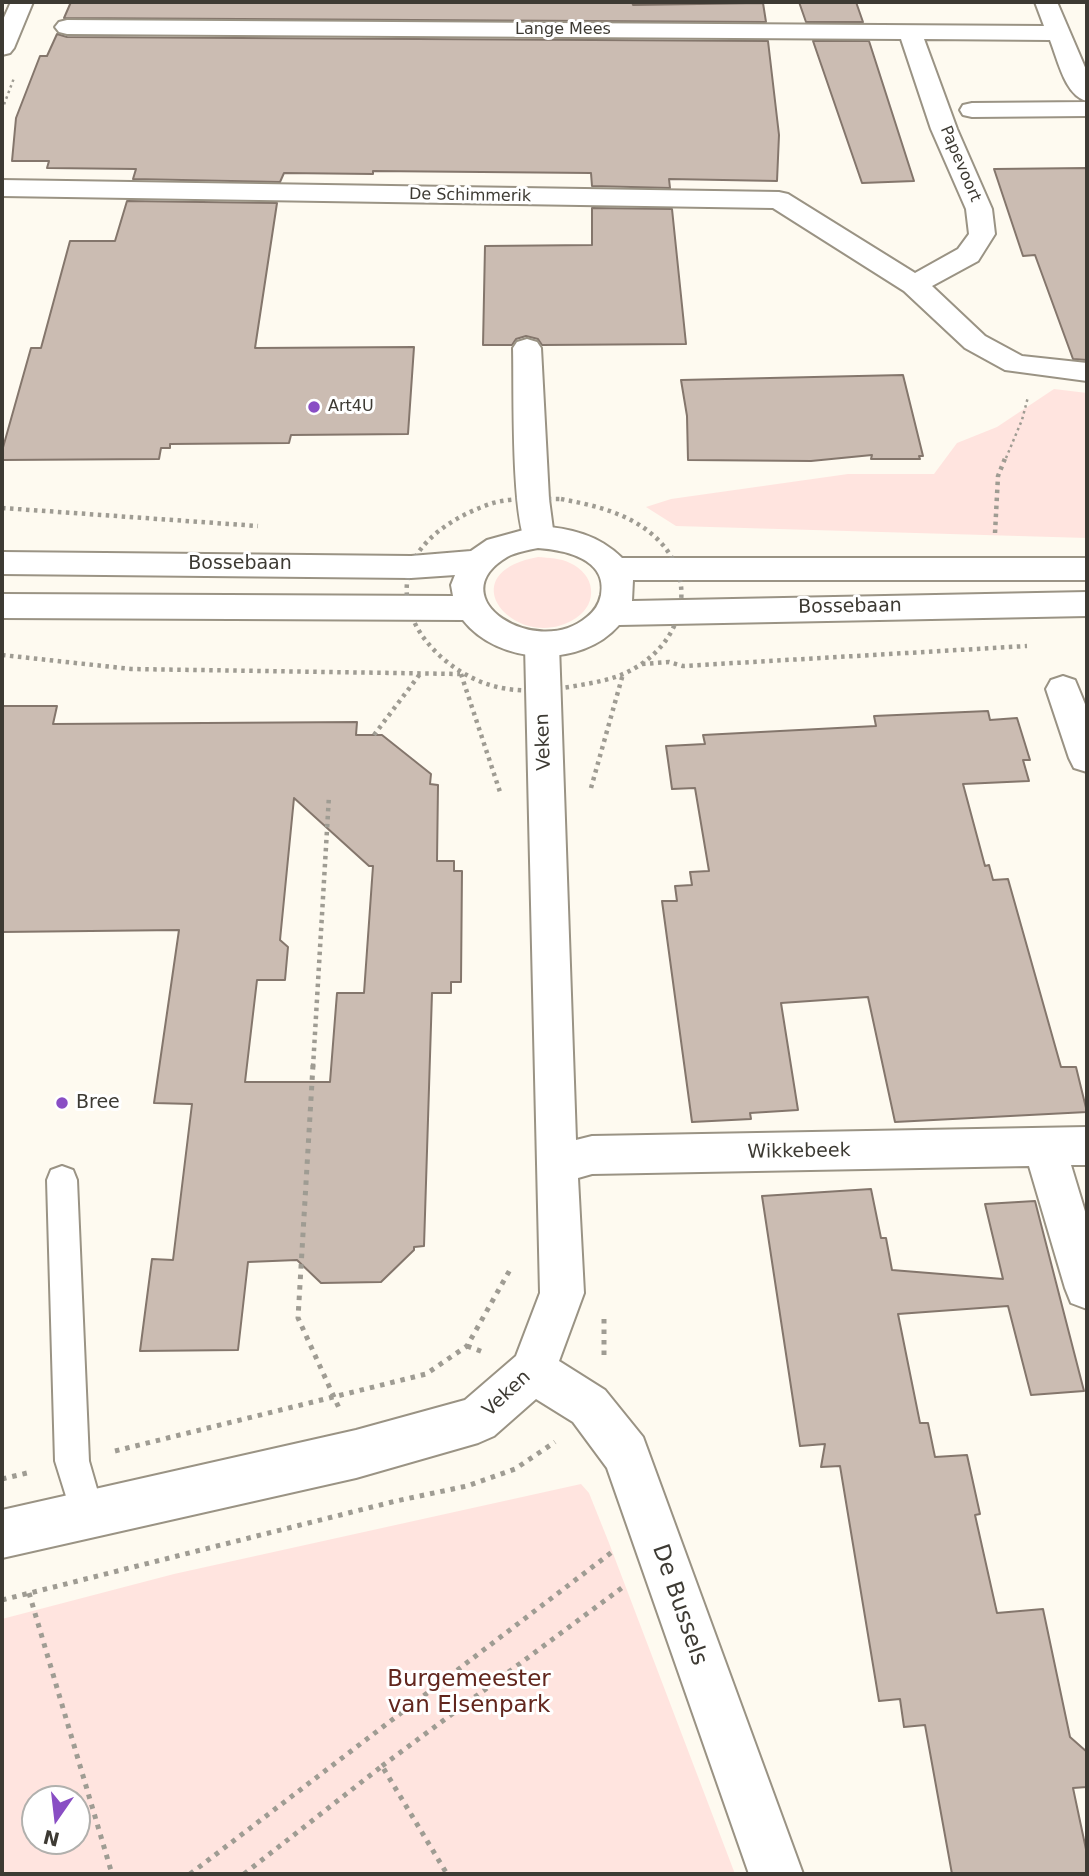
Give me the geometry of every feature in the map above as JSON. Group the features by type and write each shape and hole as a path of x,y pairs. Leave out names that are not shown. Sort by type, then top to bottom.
{"street":[{"path":"4,36 22,2"},
{"path":"341,29 346,2"},
{"path":"1046,2 1083,91 1087,94"},
{"name":"Lange Mees","path":"67,27 341,29 671,21 910,32 1060,33"},
{"name":"Papevoort","path":"910,32 944,129 979,209 982,234 968,255 914,285"},
{"path":"972,110 1087,108"},
{"name":"De Schimmerik","path":"2,188 779,200 914,285"},
{"path":"914,285 975,342 1014,364 1087,372"},
{"path":"527,348 532,487 538,537"},
{"path":"538,537 561,538 583,545 600,555 613,569 618,583 618,598 612,613 591,632 576,639 542,645 519,642 497,634 480,622 470,608 466,592 468,576 477,562 503,544 538,537"},
{"name":"Bossebaan","path":"2,563 411,567 477,562"},
{"name":"Bossebaan","path":"613,569 1087,569"},
{"name":"Bossebaan","path":"612,613 1087,604"},
{"path":"2,606 470,608"},
{"name":"Veken","path":"2,1534 356,1454 478,1420 533,1371 562,1293 555,1165 542,645"},
{"path":"1063,689 1087,758"},
{"name":"Wikkebeek","path":"555,1165 592,1155 1087,1146"},
{"path":"1044,1147 1087,1288"},
{"name":"De Bussels","path":"533,1371 589,1406 626,1454 776,1874"}],"lane":[{"path":"62,1180 72,1461 87,1513"}],"path":[{"path":"995,541 998,476 1022,420 1034,368"},
{"name":"Bossebaan","path":"2,508 267,526"},
{"path":"418,538 429,539"},
{"path":"641,664 669,662 683,666 1028,646"},
{"path":"2,655 131,669 461,674 506,810 547,840 583,816 623,674"},
{"path":"374,735 421,673"},
{"path":"329,796 298,1318 334,1395 356,1454"},
{"path":"2,1479 426,1374 467,1346 508,1278 515,1256"},
{"path":"244,1874 382,1766 656,1541"},
{"path":"190,1874 656,1541"},
{"path":"29,1593 112,1874"},
{"path":"382,1766 447,1874"}],"green space":[{"path":"1054,389 1087,393 1087,538 676,526 646,507 671,499 848,474 934,474 957,443 997,427"},
{"path":"538,557 566,561 585,574 589,581 591,597 583,612 576,618 554,627 533,627 514,620 501,608 494,594 497,579 511,566"},
{"name":"Burgemeester van Elsenpark","path":"581,1484 589,1493 609,1543 735,1874 2,1874 2,1619 174,1574"}],"building":[{"path":"71,2 632,2 633,5 763,3 766,22 64,18"},
{"path":"799,2 856,2 863,22 806,22"},
{"path":"57,34 67,37 768,41 779,135 777,181 669,179 670,188 592,186 591,173 373,171 373,174 284,173 280,182 133,179 136,169 47,168 49,161 12,161 16,118 40,56 47,56"},
{"path":"813,41 869,41 914,181 862,183"},
{"path":"1087,168 1087,360 1073,359 1035,255 1023,256 994,169"},
{"path":"127,201 277,203 255,348 414,347 408,434 291,435 289,443 170,444 170,448 161,448 159,459 2,460 2,451 31,348 41,348 70,241 115,241"},
{"path":"592,208 672,209 686,344 542,345 538,339 526,336 516,339 512,345 483,345 485,246 592,245"},
{"path":"903,375 923,456 919,456 920,459 871,459 872,455 811,461 688,460 687,416 681,380"},
{"path":"2,706 57,706 53,724 357,722 356,735 382,735 431,774 430,784 438,785 437,861 454,861 454,871 462,871 461,982 451,982 451,993 432,993 424,1246 414,1247 381,1282 321,1283 297,1260 248,1262 238,1350 140,1351 152,1259 173,1260 192,1104 154,1103 179,930 2,932","holes":["294,798 369,866 373,866 364,993 337,993 330,1082 245,1082 257,980 285,980 288,947 280,940"]},
{"path":"988,711 990,720 1017,718 1030,760 1023,760 1029,781 963,784 985,866 989,865 993,880 1008,879 1061,1067 1076,1067 1087,1112 895,1122 868,997 781,1003 798,1110 750,1113 751,1119 692,1122 662,901 677,901 675,886 692,885 690,872 709,871 695,788 672,789 666,746 705,744 703,735 876,726 874,716"},
{"path":"871,1189 881,1238 886,1238 892,1270 1003,1279 985,1204 1035,1201 1084,1391 1031,1395 1008,1306 898,1314 920,1423 928,1423 935,1457 967,1455 980,1514 975,1515 997,1613 1043,1609 1070,1737 1087,1752 1087,1787 1073,1788 1087,1854 1087,1874 952,1874 925,1725 904,1727 900,1699 879,1701 840,1466 821,1467 825,1444 800,1446 762,1196"}],"place":[{"name":"Art4U","path":"314,407"},
{"name":"Bree","path":"62,1103"}]}
